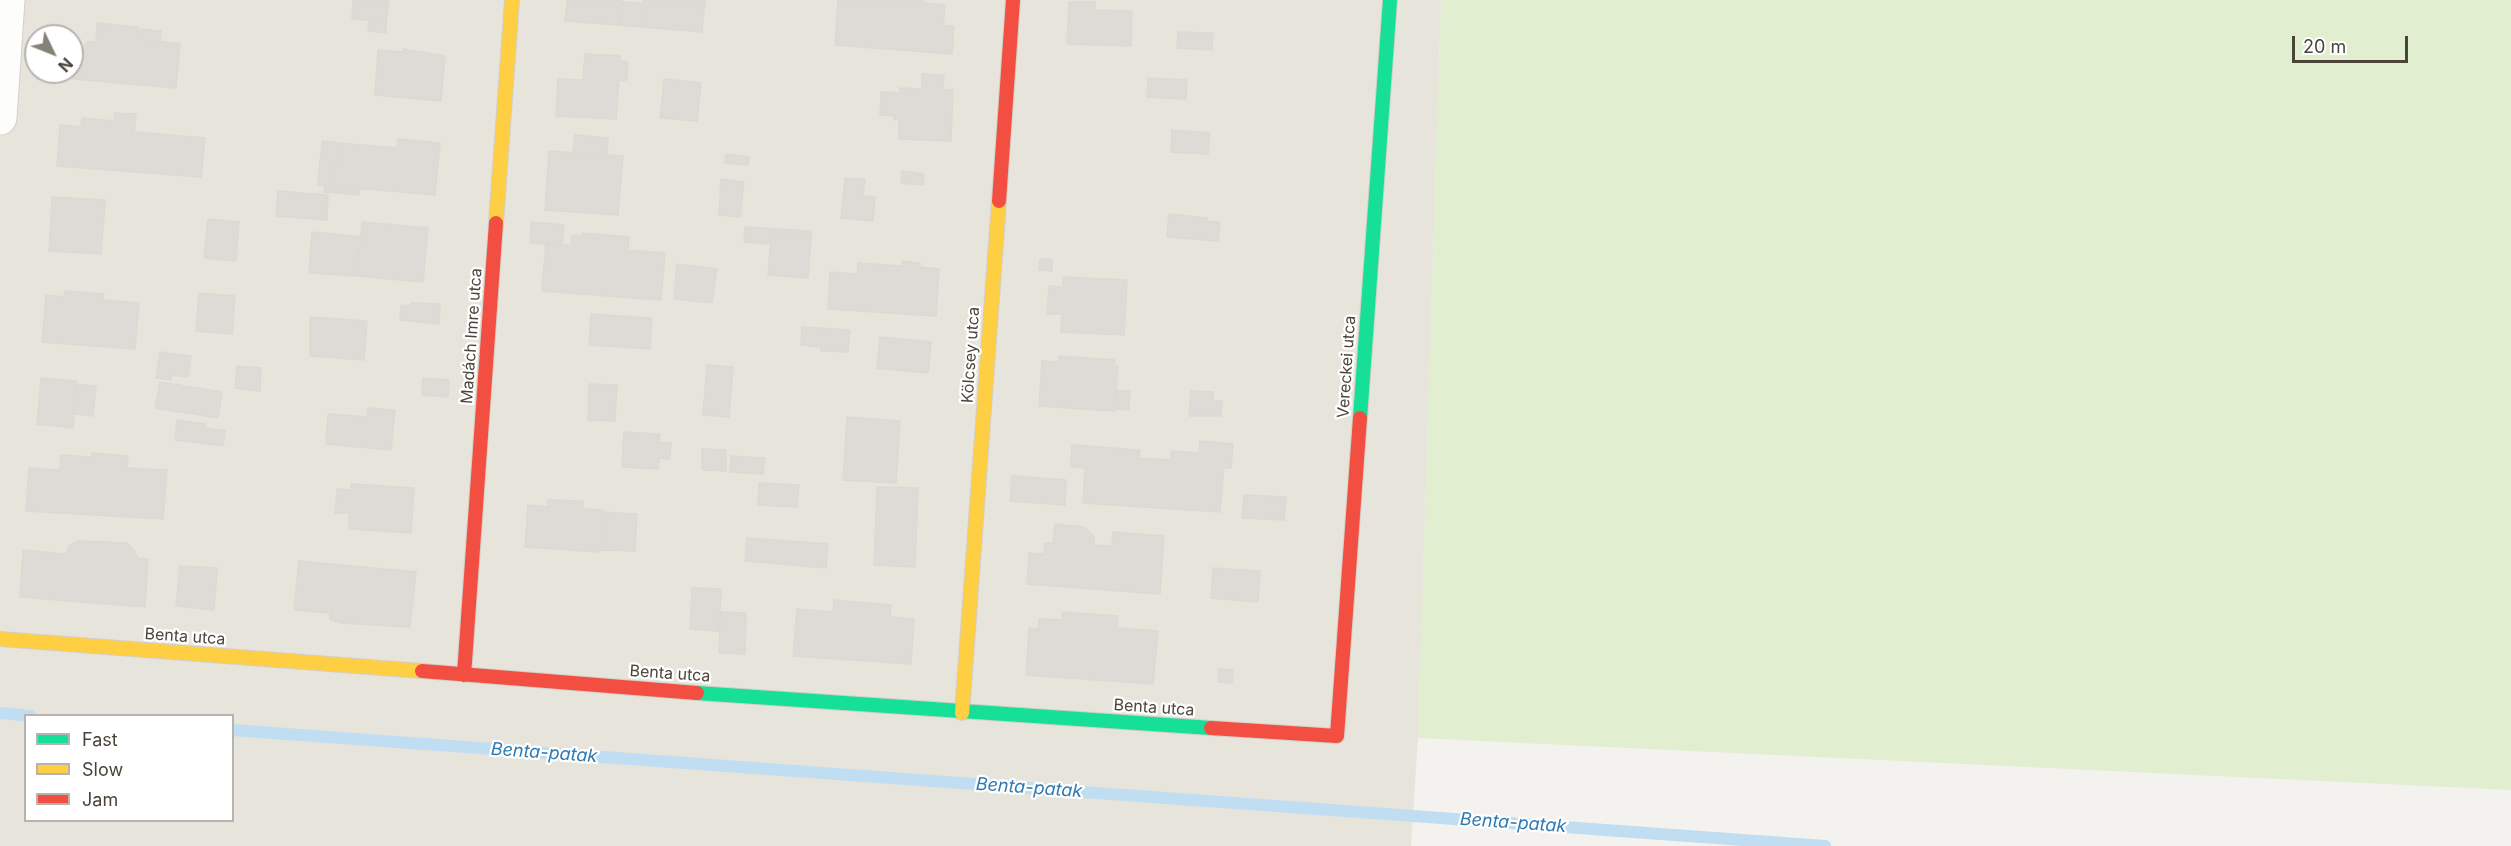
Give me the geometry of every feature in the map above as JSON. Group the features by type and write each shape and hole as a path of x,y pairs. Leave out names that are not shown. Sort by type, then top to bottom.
{"street":[{"path":"0,118 8,0"},
{"name":"Madách Imre utca","path":"464,675 512,0"},
{"name":"Kölcsey utca","path":"962,713 1013,0"},
{"name":"Vereckei utca","path":"1337,736 1390,0"},
{"name":"Benta utca","path":"0,639 962,713 1337,736"}],"shaded area":[{"path":"0,0 1441,0 1418,738 1411,846 0,846"}],"green space":[{"path":"1441,0 2511,0 2511,790 1418,738"}],"building":[{"path":"353,0 389,0 386,22 352,19"},
{"path":"567,0 622,0 620,25 565,21"},
{"path":"643,0 705,0 702,32 641,27"},
{"path":"838,0 923,0 923,3 945,5 943,25 954,26 952,54 835,45"},
{"path":"622,2 643,3 641,27 620,25"},
{"path":"1069,2 1095,2 1095,10 1132,11 1131,46 1067,44"},
{"path":"369,20 386,22 386,33 368,31"},
{"path":"97,23 138,27 137,39 180,44 176,88 84,80 84,46 88,42 96,42"},
{"path":"138,29 161,31 160,42 137,39"},
{"path":"1178,32 1213,33 1212,50 1177,48"},
{"path":"403,49 445,56 441,101 375,95 378,50 403,52"},
{"path":"585,54 620,56 620,61 628,62 627,80 619,80 616,119 556,116 558,79 583,80"},
{"path":"922,74 944,75 943,90 953,90 951,141 899,139 899,119 894,120 894,116 880,115 881,92 900,93 900,88 922,89"},
{"path":"1148,78 1187,80 1186,99 1147,97"},
{"path":"664,79 701,83 697,121 660,118"},
{"path":"115,113 136,114 134,132 205,138 201,177 57,166 60,125 81,127 82,118 114,121"},
{"path":"1172,130 1210,133 1208,154 1171,152"},
{"path":"575,135 608,138 607,155 573,153"},
{"path":"398,139 440,143 435,195 334,186 338,143 397,148"},
{"path":"322,141 338,143 334,186 318,185"},
{"path":"549,151 623,156 618,215 545,210"},
{"path":"726,154 749,157 748,165 725,163"},
{"path":"902,171 924,174 923,185 901,183"},
{"path":"845,178 865,179 863,196 875,197 873,221 841,218"},
{"path":"721,179 744,182 740,217 719,215"},
{"path":"325,186 360,188 359,195 324,192"},
{"path":"278,191 328,195 327,220 276,216"},
{"path":"52,197 105,200 101,254 49,251"},
{"path":"1169,214 1207,218 1207,221 1220,222 1218,241 1167,237"},
{"path":"208,219 239,222 236,261 204,258"},
{"path":"362,222 428,228 423,282 357,276"},
{"path":"531,222 564,225 562,245 530,243"},
{"path":"745,227 811,231 811,239 771,237 770,244 744,242"},
{"path":"312,232 361,237 357,276 309,273"},
{"path":"582,233 629,237 628,250 665,253 661,300 542,291 546,243 571,246 572,236 582,236"},
{"path":"771,237 811,239 808,278 768,275"},
{"path":"1040,259 1052,259 1052,271 1039,270"},
{"path":"902,261 920,263 920,267 939,269 936,316 828,309 830,272 857,274 858,263 902,266"},
{"path":"677,264 717,269 712,303 674,299"},
{"path":"1063,277 1127,280 1124,335 1061,332 1062,314 1047,314 1049,286 1063,287"},
{"path":"65,291 104,294 103,300 139,303 135,349 42,342 46,295 64,297"},
{"path":"199,293 235,296 232,334 196,331"},
{"path":"411,303 440,304 439,324 400,320 401,305 411,306"},
{"path":"591,314 652,318 650,349 589,345"},
{"path":"310,317 367,321 364,360 310,356"},
{"path":"802,327 850,330 848,352 821,351 821,347 801,345"},
{"path":"880,337 931,342 928,373 877,368"},
{"path":"160,352 191,356 188,377 172,375 171,380 156,378"},
{"path":"1059,356 1115,360 1114,366 1118,366 1114,411 1039,406 1042,361 1059,362"},
{"path":"707,365 733,367 729,417 703,415"},
{"path":"237,366 261,368 260,391 235,388"},
{"path":"41,378 76,381 73,428 37,424"},
{"path":"423,378 449,380 448,397 422,395"},
{"path":"160,382 222,392 218,418 155,408"},
{"path":"76,384 96,386 93,416 74,414"},
{"path":"589,384 617,385 615,421 588,420"},
{"path":"1116,390 1130,391 1129,410 1115,409"},
{"path":"1191,391 1213,392 1213,400 1222,401 1221,416 1189,416"},
{"path":"368,408 395,410 391,450 326,444 328,414 367,417"},
{"path":"847,417 900,421 896,483 843,480"},
{"path":"177,420 206,424 205,428 225,431 223,446 175,440"},
{"path":"624,432 660,434 659,442 671,443 670,459 659,458 658,469 622,467"},
{"path":"1200,441 1233,444 1231,468 1224,468 1220,512 1083,503 1085,468 1071,467 1072,445 1140,450 1139,458 1171,460 1171,451 1199,453"},
{"path":"702,449 726,450 726,471 702,470"},
{"path":"92,453 128,456 127,468 167,470 163,519 26,511 29,468 60,470 61,455 92,457"},
{"path":"731,456 765,458 763,474 730,472"},
{"path":"1012,476 1066,480 1065,505 1010,501"},
{"path":"759,483 799,485 797,507 758,505"},
{"path":"351,484 414,488 411,533 349,529 349,513 335,513 337,489 351,490"},
{"path":"877,487 918,488 915,567 874,565"},
{"path":"1244,495 1286,497 1284,520 1242,518"},
{"path":"548,500 583,501 583,509 603,510 600,552 525,547 528,505 548,507"},
{"path":"603,512 637,514 635,551 600,550"},
{"path":"1055,524 1084,527 1094,537 1094,545 1112,546 1113,532 1164,536 1160,594 1027,584 1029,553 1044,554 1045,543 1053,543"},
{"path":"747,538 828,544 826,568 745,561"},
{"path":"79,541 126,543 134,550 138,558 148,559 145,607 20,597 23,550 66,554 70,545"},
{"path":"299,561 416,572 410,627 341,623 330,620 330,613 294,610"},
{"path":"180,566 217,568 214,610 176,606"},
{"path":"1213,568 1260,571 1258,602 1211,598"},
{"path":"692,588 721,589 719,631 690,629"},
{"path":"834,600 891,605 890,617 914,619 911,664 793,656 797,609 833,612"},
{"path":"721,612 746,613 745,654 719,653"},
{"path":"1062,612 1118,616 1117,628 1158,631 1153,684 1026,675 1029,628 1038,629 1039,619 1062,620"},
{"path":"1219,669 1233,670 1232,683 1218,682"}],"waterway":[{"name":"Benta-patak","path":"0,713 24,715"},
{"name":"Benta-patak","path":"234,730 1825,846"}],"traffic: fast":[{"path":"1360,418 1390,0"},
{"path":"697,693 1211,728"}],"traffic: slow":[{"path":"496,223 512,0"},
{"path":"962,713 999,201"},
{"path":"0,639 422,671"}],"traffic: jam":[{"path":"999,201 1013,0"},
{"path":"464,675 496,223"},
{"path":"1211,728 1337,736 1360,418"},
{"path":"422,671 697,693"}]}
